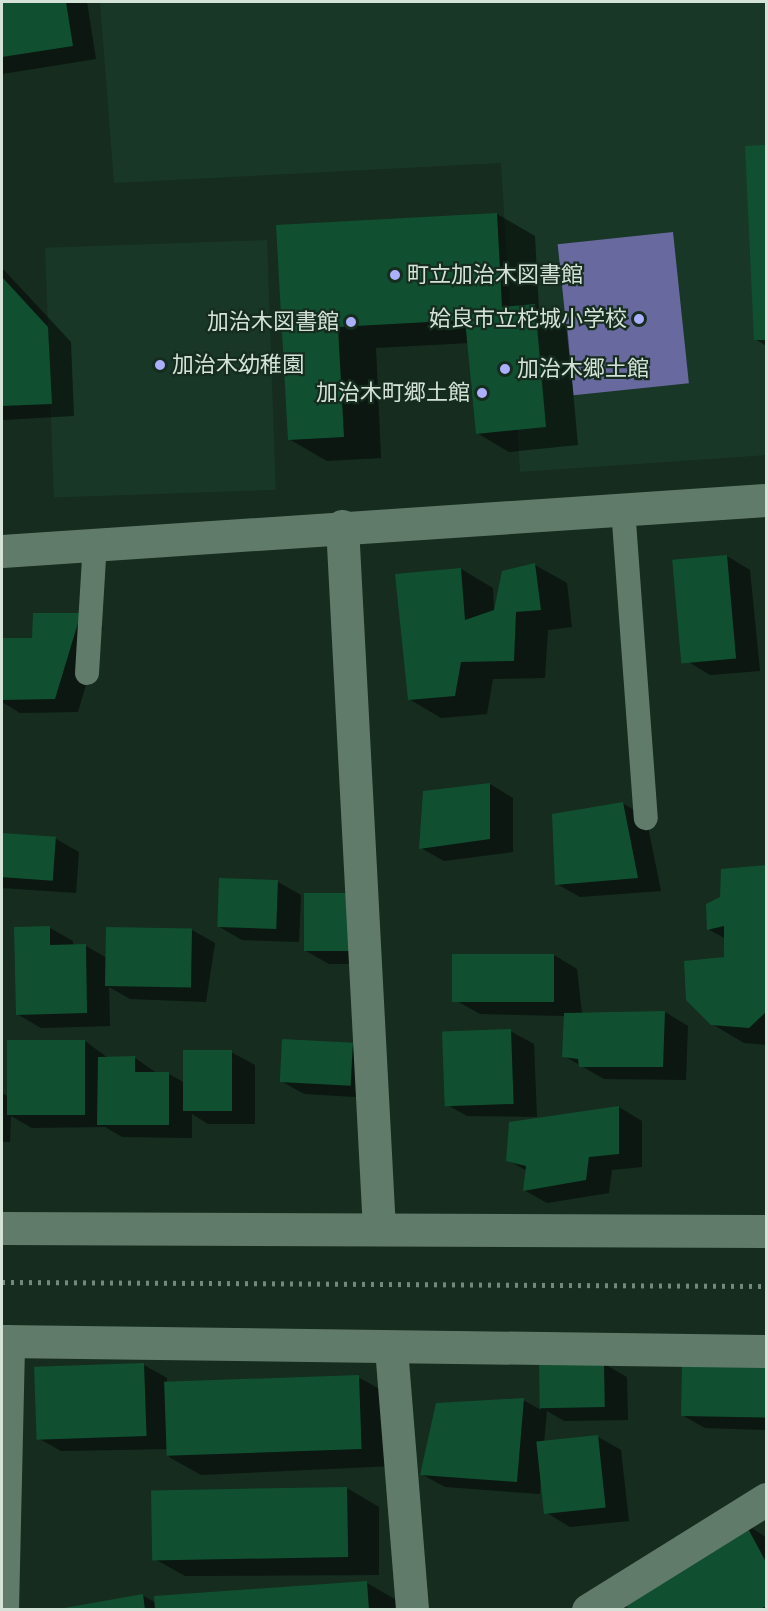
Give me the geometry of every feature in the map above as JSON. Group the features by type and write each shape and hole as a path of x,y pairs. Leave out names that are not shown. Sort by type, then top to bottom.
{"street":[{"path":"2,550 766,500"},
{"path":"342,526 379,1229"},
{"path":"2,1228 766,1231"},
{"path":"2,1610 5,1341 391,1348 766,1351"},
{"path":"391,1348 412,1610"},
{"path":"588,1610 766,1499"}],"lane":[{"path":"623,508 646,818"},
{"path":"87,673 95,544"}],"shaded area":[{"name":"姶良市立柁城小学校","path":"100,2 766,2 766,455 520,472 501,163 114,183"},
{"name":"加治木幼稚園","path":"267,240 276,490 54,498 45,248"}],"water":[{"path":"673,232 689,383 574,395 558,244"}],"building":[{"path":"2,2 66,2 73,46 2,57"},
{"path":"766,145 766,340 754,340 745,146"},
{"name":"加治木図書館","path":"497,213 502,307 535,304 546,427 476,434 465,320 338,327 344,437 288,440 276,225"},
{"path":"2,277 48,327 52,404 2,406"},
{"path":"727,555 736,659 681,663 672,560"},
{"path":"535,563 541,610 516,612 514,661 461,662 455,696 408,700 395,574 461,568 465,620 494,610 502,571"},
{"path":"33,613 81,613 55,699 2,700 2,638 32,638"},
{"path":"490,783 490,839 419,849 423,791"},
{"path":"623,802 638,878 555,885 552,814"},
{"path":"2,833 56,837 53,881 2,877"},
{"path":"766,865 766,1012 749,1028 711,1025 686,1000 684,961 724,957 724,926 707,930 706,904 720,897 721,869"},
{"path":"219,878 278,880 276,929 217,927"},
{"path":"304,893 354,893 354,951 304,951"},
{"path":"50,926 50,945 86,944 87,1013 16,1015 14,927"},
{"path":"106,927 192,929 191,987 105,986"},
{"path":"452,954 554,954 554,1002 452,1002"},
{"path":"665,1011 663,1067 579,1067 578,1059 562,1057 564,1013"},
{"path":"511,1029 514,1104 445,1106 442,1031"},
{"path":"282,1039 353,1043 351,1086 280,1082"},
{"path":"7,1040 85,1040 85,1115 7,1115"},
{"path":"183,1050 232,1050 232,1111 183,1111"},
{"path":"135,1056 135,1072 169,1072 169,1125 97,1125 98,1057"},
{"path":"619,1106 619,1154 589,1157 586,1180 523,1191 526,1166 506,1161 509,1122"},
{"path":"604,1362 605,1407 540,1408 539,1363"},
{"path":"144,1363 147,1436 37,1440 34,1367"},
{"path":"682,1364 766,1365 765,1417 681,1416"},
{"path":"359,1375 362,1449 167,1456 164,1382"},
{"path":"524,1398 517,1482 420,1475 436,1403"},
{"path":"598,1435 606,1508 544,1514 536,1441"},
{"path":"347,1487 348,1557 152,1560 151,1490"},
{"path":"745,1523 766,1562 766,1606 759,1610 629,1610 619,1591"},
{"path":"367,1581 369,1610 155,1610 154,1596"},
{"path":"143,1594 145,1610 64,1610 64,1608"}],"railway":[{"path":"2,1282 766,1286"}],"place":[{"name":"町立加治木図書館","path":"395,275"},
{"name":"姶良市立柁城小学校","path":"639,319"},
{"name":"加治木図書館","path":"351,322"},
{"name":"加治木幼稚園","path":"160,365"},
{"name":"加治木郷土館","path":"505,369"},
{"name":"加治木町郷土館","path":"482,393"}]}
